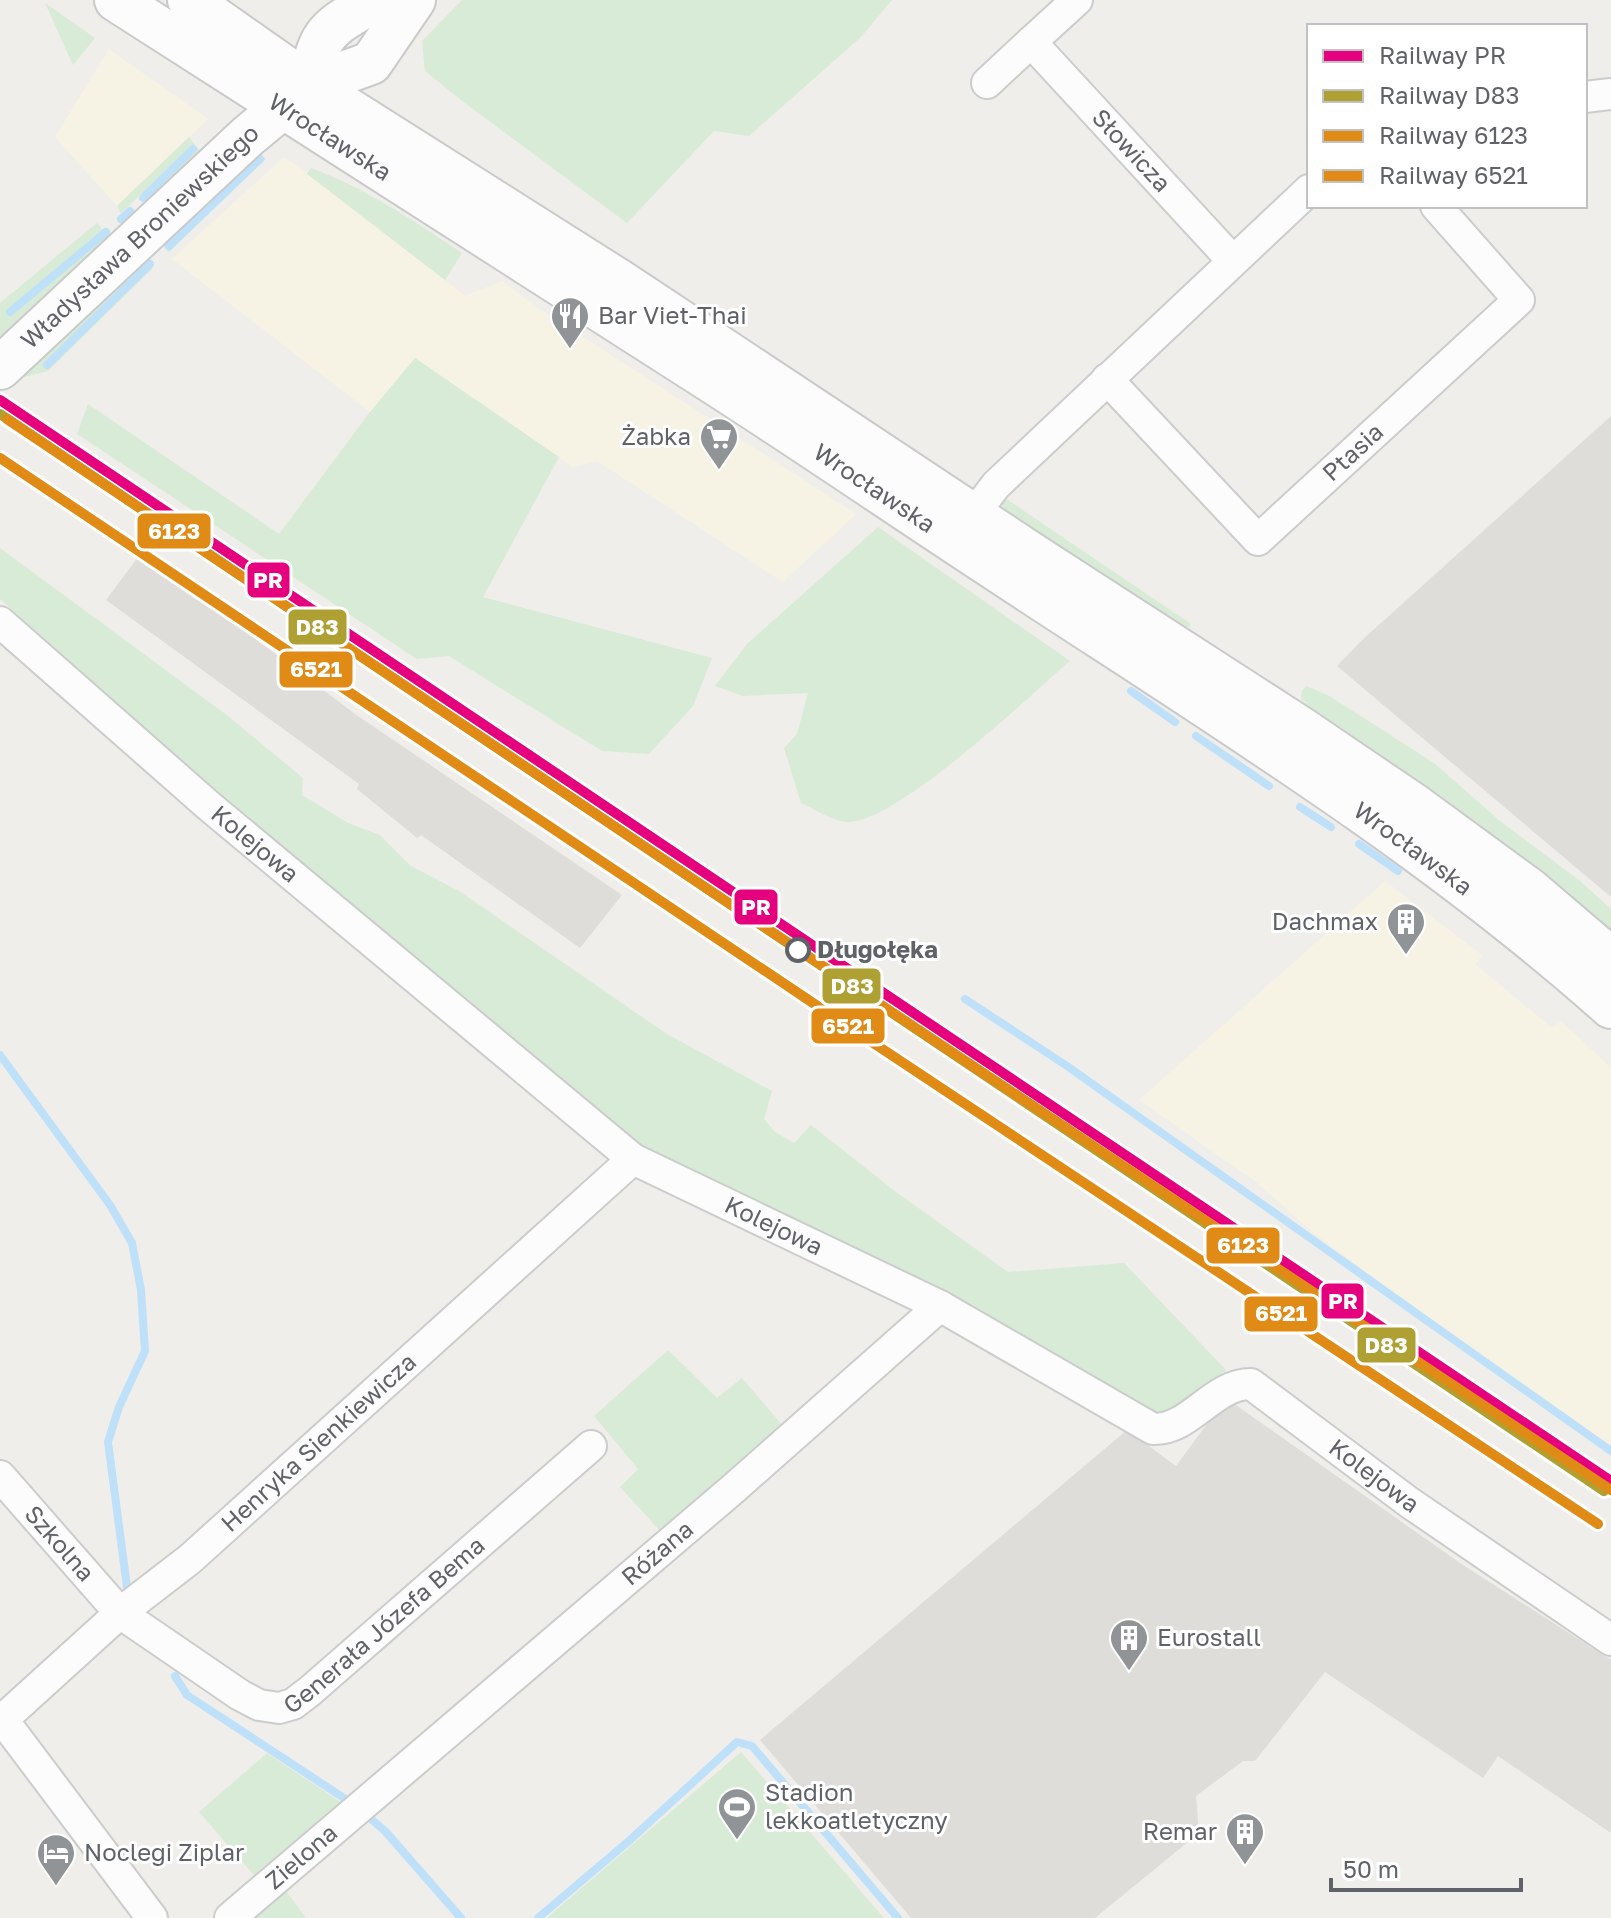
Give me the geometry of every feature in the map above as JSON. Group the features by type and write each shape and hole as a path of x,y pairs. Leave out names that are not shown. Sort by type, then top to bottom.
{"main road":[{"name":"Wrocławska","path":"116,0 296,97 621,282 1414,805 1530,890 1611,959"},
{"name":"Wrocławska","path":"189,0 296,97 715,384 1200,702 1452,876 1541,944 1611,1007"},
{"path":"296,97 322,37 375,0"},
{"name":"Władysława Broniewskiego","path":"0,368 248,136 296,97 371,63 414,0"}],"street":[{"path":"987,83 1077,0"},
{"name":"Słowicza","path":"1031,42 1232,260"},
{"path":"1587,97 1611,94"},
{"path":"974,514 996,485 1307,192"},
{"name":"Ptasia","path":"1107,379 1258,540 1519,300 1438,208"},
{"name":"Kolejowa","path":"0,622 209,806 633,1159 940,1306 1153,1429 1169,1430 1234,1384 1251,1384 1410,1503 1611,1640"},
{"name":"Henryka Sienkiewicza","path":"1,1721 120,1613 190,1559 633,1159"},
{"name":"Różana","path":"362,1808 733,1489 940,1306"},
{"name":"Generała Józefa Bema","path":"120,1613 259,1705 279,1708 293,1704 591,1446"},
{"name":"Szkolna","path":"0,1476 120,1613"},
{"path":"1,1721 152,1918"},
{"name":"Zielona","path":"230,1918 362,1808"}],"shaded area":[{"path":"109,49 208,119 117,206 55,137"},
{"path":"284,157 337,194 465,296 502,281 537,307 856,514 783,582 597,461 573,467 415,358 370,412 172,259"},
{"path":"1611,416 1611,897 1337,666"},
{"path":"141,553 358,716 622,895 580,948 421,835 417,838 357,789 359,784 106,600"},
{"path":"1385,881 1483,956 1475,964 1552,1028 1561,1021 1611,1068 1611,1446 1499,1369 1317,1236 1256,1182 1139,1100"},
{"path":"1226,1398 1460,1563 1611,1660 1611,1833 1498,1756 1483,1778 1325,1672 1255,1761 1243,1761 1196,1796 1199,1833 1095,1918 911,1918 760,1740 1127,1430 1176,1466"}],"green space":[{"path":"462,0 892,0 861,37 749,136 714,131 627,223 425,71 422,41"},
{"path":"45,3 95,38 73,65"},
{"path":"189,137 202,154 148,202 140,195 121,213 117,206"},
{"path":"256,152 266,159 169,252 159,242"},
{"path":"311,168 370,195 462,253 445,280 307,174"},
{"path":"97,223 115,245 7,341 0,338 0,303"},
{"path":"145,257 150,257 152,269 48,371 24,377 22,367"},
{"path":"415,358 559,457 483,597 712,658 693,706 649,754 602,751 449,656 417,659 77,434 88,404 279,534 370,412"},
{"path":"1002,496 1191,624 1189,627 1181,627 1003,512"},
{"path":"878,527 1070,661 928,781 897,803 869,817 847,822 801,803 784,748 797,734 808,693 743,696 715,686 747,644"},
{"path":"0,548 228,716 303,778 302,795 348,823 380,835 411,866 459,891 667,1034 772,1091 764,1119 775,1132 794,1143 811,1125 896,1192 1008,1272 1124,1263 1226,1370 1198,1397 1158,1417 618,1136 147,730 0,599"},
{"path":"1307,686 1331,697 1434,763 1500,821 1579,880 1611,909 1611,935 1501,845 1316,712 1301,699 1302,690"},
{"path":"668,1350 717,1398 742,1378 784,1427 662,1533 620,1487 638,1469 594,1416"},
{"path":"741,1752 884,1918 547,1918 550,1915"},
{"path":"267,1753 345,1805 259,1881 199,1812"},
{"path":"284,1888 306,1918 249,1918"}],"waterway":[{"path":"143,198 193,149"},
{"path":"169,246 260,159"},
{"path":"121,219 130,211"},
{"path":"10,312 106,232"},
{"path":"47,365 150,264"},
{"path":"1131,691 1175,722"},
{"path":"1196,736 1269,786"},
{"path":"1300,807 1331,827"},
{"path":"1359,844 1398,871"},
{"path":"965,999 1067,1066 1611,1451"},
{"path":"0,1055 110,1205 132,1243 141,1290 145,1351 119,1407 108,1442 127,1587"},
{"path":"175,1676 187,1695 353,1804"},
{"path":"538,1918 630,1840 737,1742 752,1746 898,1918"},
{"path":"364,1813 385,1831 461,1918"}],"rail line":[{"name":"PR","path":"0,400 1611,1481"},
{"name":"D83","path":"0,414 1604,1491"},
{"name":"6123","path":"7,419 1611,1490"},
{"name":"6521","path":"0,458 1598,1524"}],"place":[{"name":"Bar Viet-Thai","path":"570,350"},
{"name":"Żabka","path":"719,471"},
{"name":"Długołęka","path":"798,950"},
{"name":"Dachmax","path":"1406,956"},
{"name":"Eurostall","path":"1129,1672"},
{"name":"Stadion lekkoatletyczny","path":"737,1841"},
{"name":"Remar","path":"1245,1866"},
{"name":"Noclegi Ziplar","path":"56,1887"}]}
